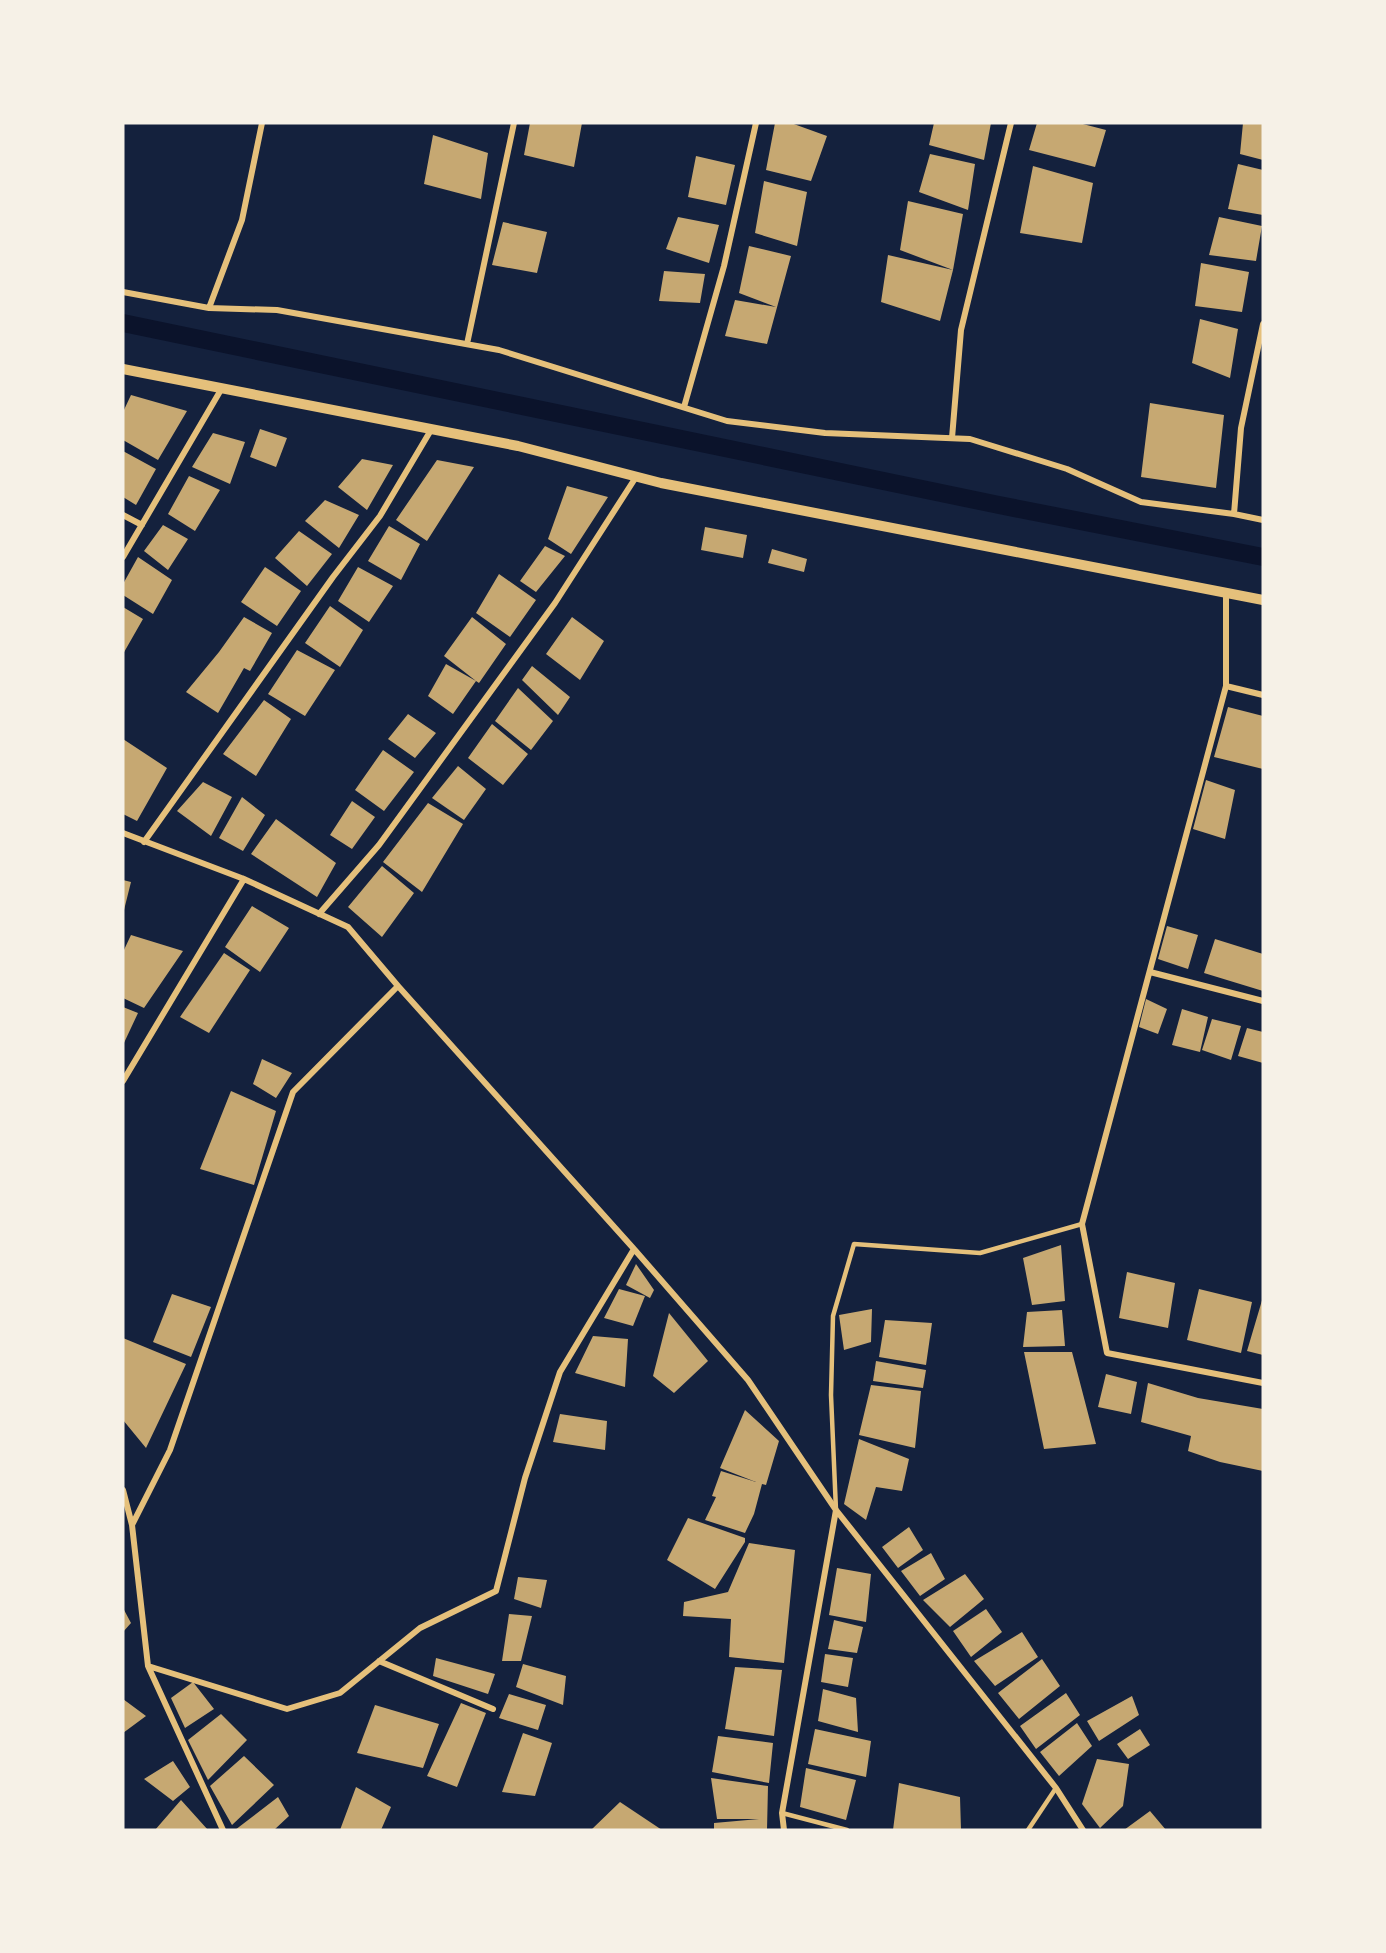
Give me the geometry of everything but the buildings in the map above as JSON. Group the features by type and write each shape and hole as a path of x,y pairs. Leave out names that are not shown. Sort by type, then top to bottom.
{"street":[{"path":"209,308 242,220 262,123"},
{"path":"467,344 514,123"},
{"path":"684,407 724,266 756,123"},
{"path":"952,438 961,330 1011,123"},
{"path":"123,292 209,308 277,310 499,350 726,421 825,433 970,439 1068,469 1141,502 1263,520"},
{"path":"1234,514 1241,428 1263,324"},
{"path":"123,369 518,446 672,485 1263,600"},
{"path":"123,557 222,388"},
{"path":"144,842 333,577 380,516 431,430"},
{"path":"318,914 379,845 555,603 636,477"},
{"path":"123,514 142,525"},
{"path":"1226,592 1226,686 1082,1224 1107,1353 1263,1383"},
{"path":"1226,686 1263,695"},
{"path":"123,833 244,879 348,927 398,986 634,1248 748,1380 836,1510 1056,1788 1083,1830"},
{"path":"123,1081 244,879"},
{"path":"1150,972 1263,1001"},
{"path":"132,1525 170,1450 293,1092 398,986"},
{"path":"148,1666 287,1709 340,1693 420,1628 496,1591 525,1478 560,1372 634,1248"},
{"path":"123,1490 132,1525 148,1666 223,1830"},
{"path":"784,1830 782,1813 836,1510"},
{"path":"379,1661 493,1709"}],"lane":[{"path":"836,1510 831,1395 833,1317 854,1244 980,1253 1082,1224"},
{"path":"1028,1830 1056,1788"},
{"path":"782,1813 847,1830"}],"waterway":[{"path":"123,323 999,505 1263,557"}]}
